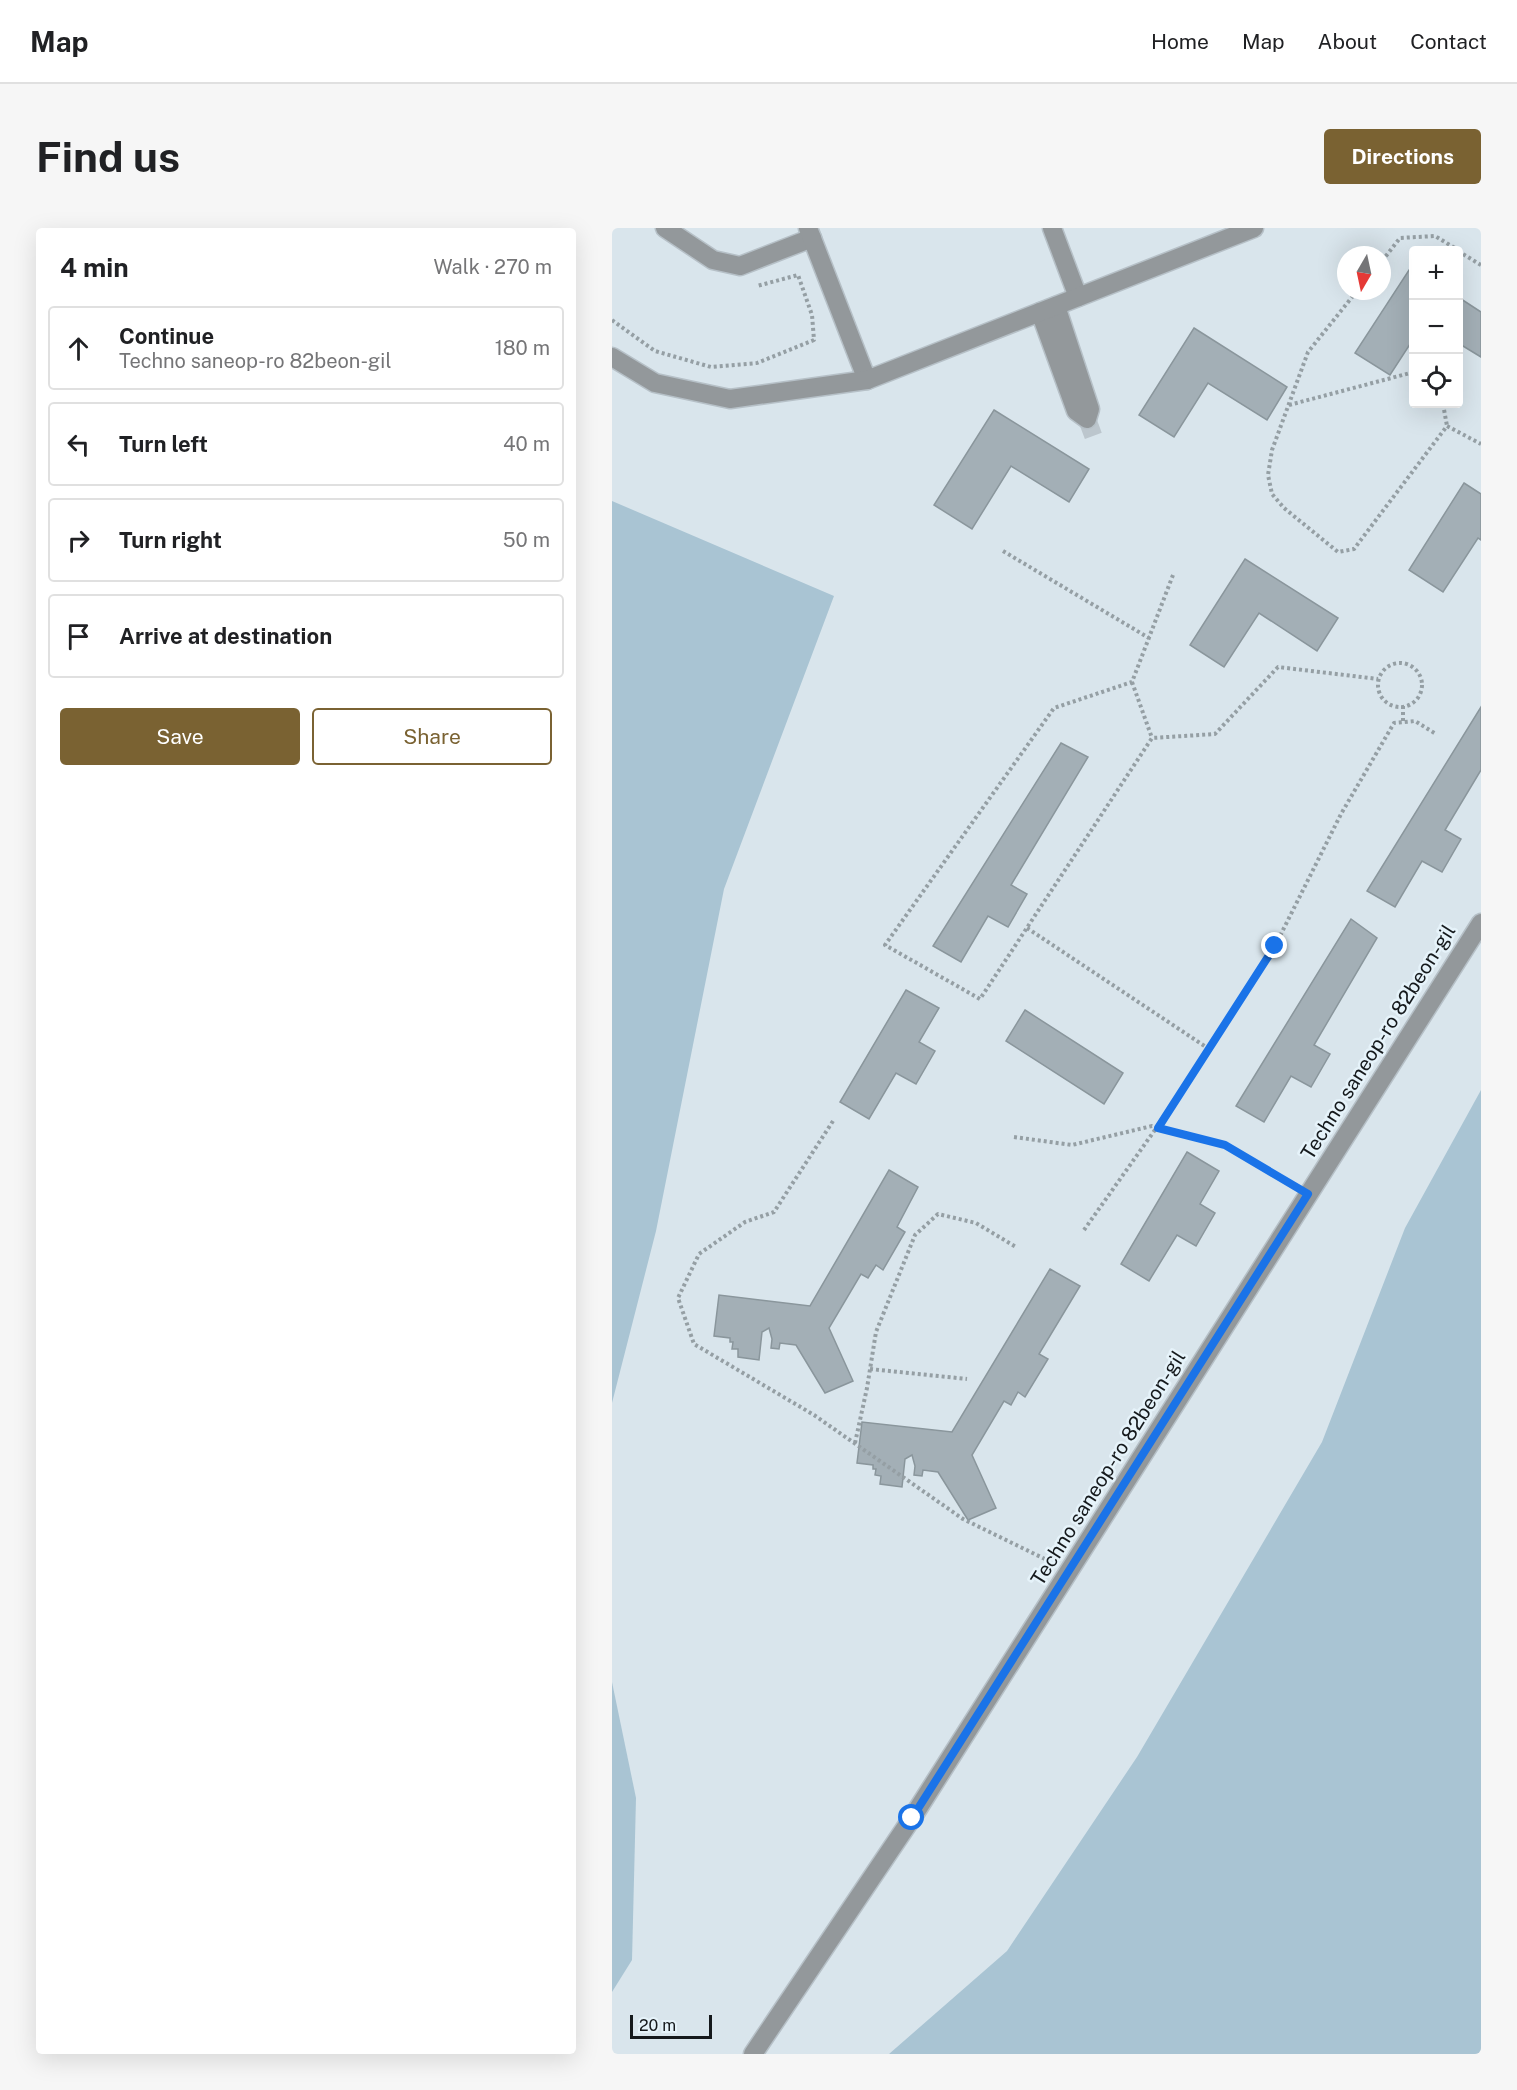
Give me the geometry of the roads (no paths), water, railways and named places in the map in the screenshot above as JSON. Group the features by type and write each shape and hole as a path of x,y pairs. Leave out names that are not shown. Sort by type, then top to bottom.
{"street":[{"path":"665,228 714,260 741,266 810,233 867,380"},
{"path":"1052,228 1078,297"},
{"path":"612,357 655,383 730,399 867,380 1254,228"},
{"path":"1048,309 1090,409 1087,418 1076,411 1048,309"},
{"name":"Techno saneop-ro 82beon-gil","path":"753,2054 912,1818 1481,922"}],"tunnel":[{"path":"1087,419 1096,443"}]}
